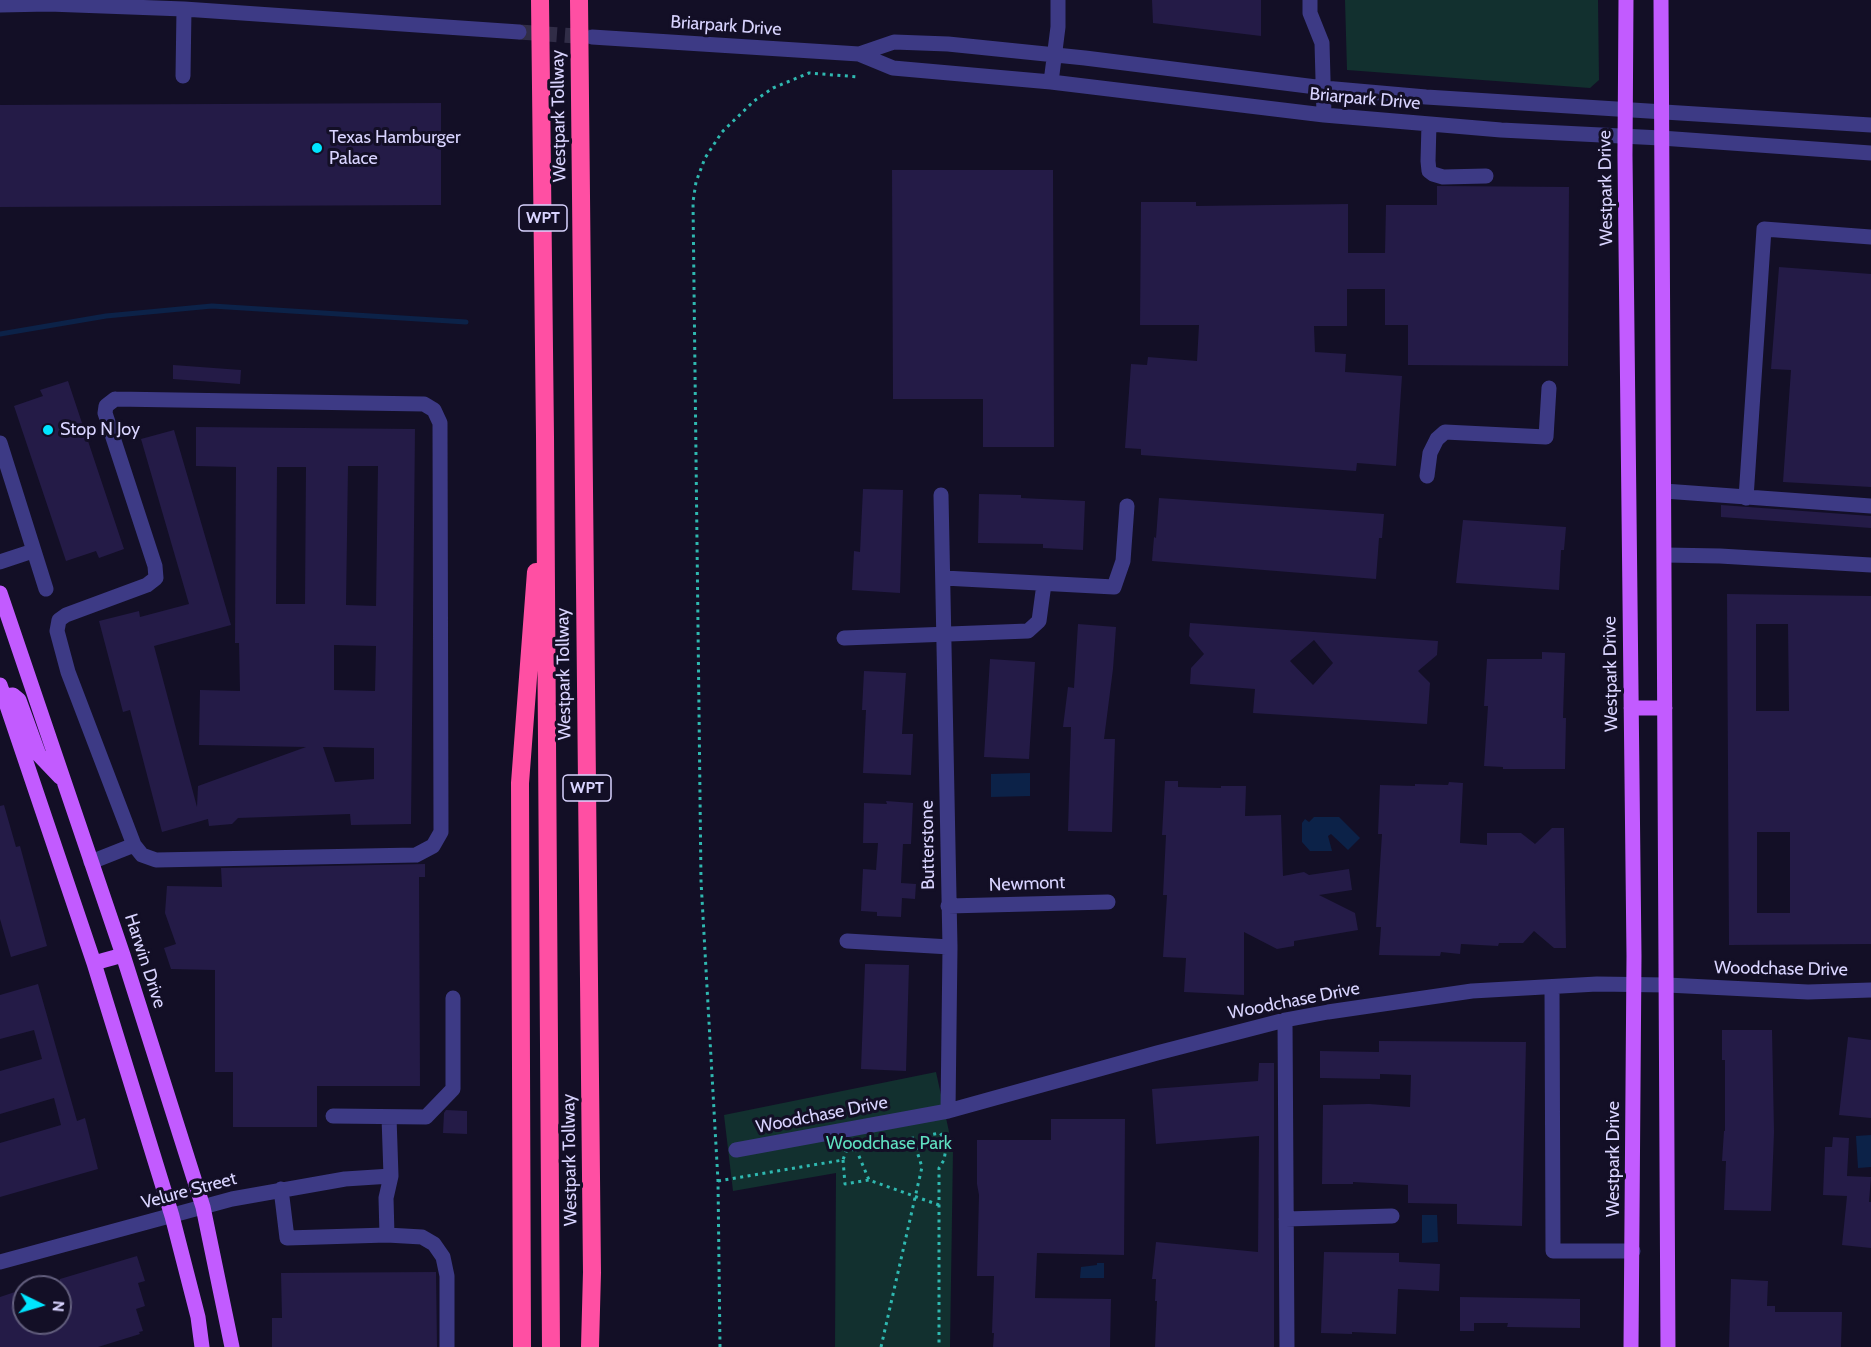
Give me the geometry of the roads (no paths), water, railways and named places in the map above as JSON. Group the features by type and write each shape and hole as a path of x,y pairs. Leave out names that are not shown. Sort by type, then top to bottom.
{"highway":[{"name":"Westpark Tollway","path":"540,0 546,436 551,1347"},
{"name":"Westpark Tollway","path":"579,0 592,1272 590,1347"},
{"path":"522,1347 520,783 546,436"},
{"path":"592,1272 596,1347"}],"main road":[{"name":"Westpark Drive","path":"1626,0 1625,136 1634,985 1631,1347"},
{"path":"1661,0 1668,1347"},
{"name":"Harwin Drive","path":"0,592 123,955 203,1207 232,1347"},
{"path":"64,782 39,755 19,700 13,695 1,693 94,963 172,1216 198,1317 202,1347"},
{"path":"1631,708 1665,708"},
{"path":"94,963 123,955"}],"street":[{"path":"1051,82 1058,27 1058,0"},
{"path":"1310,0 1310,13 1322,43 1324,115"},
{"path":"0,5 49,4 184,9 519,32"},
{"path":"183,76 184,9"},
{"name":"Briarpark Drive","path":"592,37 859,54 893,68 1051,82 1324,115 1871,153"},
{"name":"Briarpark Drive","path":"859,54 894,42 948,44 1324,88 1483,102 1871,125"},
{"path":"1429,124 1429,171 1443,177 1486,176"},
{"path":"1746,498 1764,229 1871,237"},
{"path":"1427,476 1430,453 1437,439 1445,432 1546,436 1549,388"},
{"path":"115,399 122,399 424,404 434,410 440,423 441,832 433,846 416,855 156,860 142,855 134,845 68,672 57,631 59,620 66,615 147,585 156,578 155,566 105,413 106,406 115,399"},
{"path":"0,443 4,473 46,589"},
{"path":"1664,491 1871,506"},
{"name":"Butterstone","path":"941,495 946,633 950,947 948,1111"},
{"path":"944,578 1114,587 1123,561 1127,506"},
{"path":"0,562 33,551"},
{"path":"1665,555 1871,565"},
{"path":"844,638 1028,631 1039,621 1044,584"},
{"path":"91,861 134,845"},
{"name":"Newmont","path":"948,906 1108,902"},
{"path":"847,941 950,947"},
{"name":"Woodchase Drive","path":"736,1150 948,1111 1285,1020 1472,991 1634,985 1808,992 1871,990"},
{"path":"1552,987 1553,1251 1633,1251"},
{"path":"333,1116 426,1117 453,1089 453,998"},
{"path":"1285,1020 1287,1347"},
{"path":"387,1235 386,1198 391,1176 389,1117"},
{"name":"Velure Street","path":"0,1262 203,1207 281,1189 345,1179 391,1176"},
{"path":"281,1189 287,1238 387,1235 422,1237 434,1244 443,1257 447,1276 447,1347"},
{"path":"1286,1219 1392,1216"}],"water":[{"path":"1030,773 1030,796 991,797 991,774"},
{"path":"1314,817 1339,817 1360,838 1348,850 1331,834 1328,836 1332,851 1310,851 1302,842 1302,823 1305,819 1309,822"},
{"path":"1871,1135 1871,1167 1858,1168 1856,1136"},
{"path":"1422,1215 1437,1215 1438,1242 1422,1243"},
{"path":"1097,1263 1104,1263 1104,1278 1080,1278 1081,1267 1097,1265"}],"waterway":[{"path":"0,334 106,316 212,306 466,322"}],"tunnel":[{"path":"519,32 589,37"}],"place":[{"name":"Texas Hamburger Palace","path":"317,148"},
{"name":"Stop N Joy","path":"48,430"}],"park label":[{"name":"Woodchase Park","path":"889,1144"}]}
